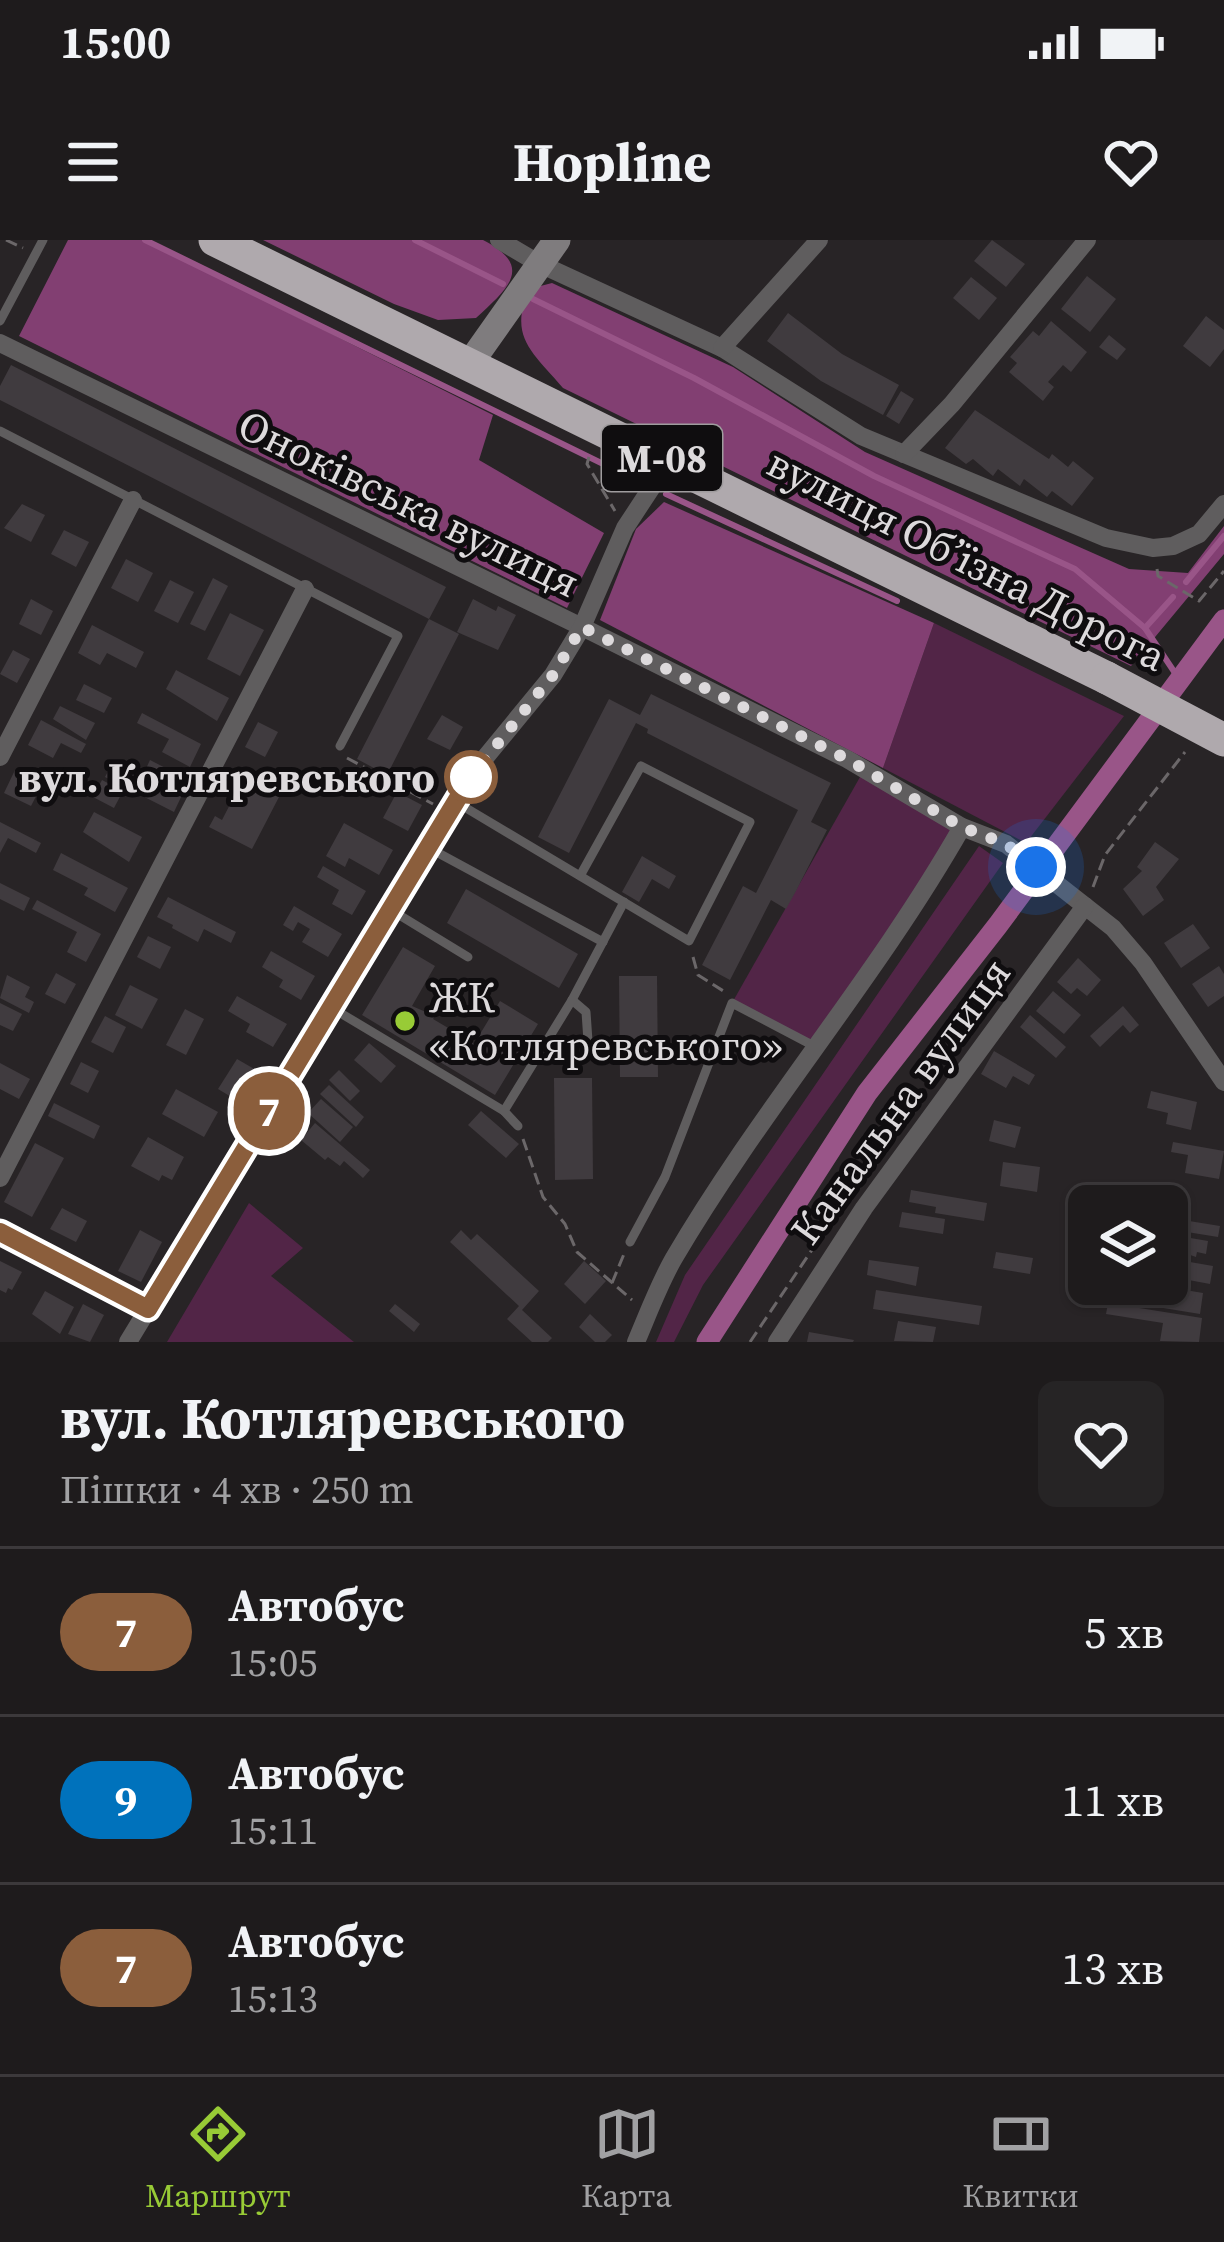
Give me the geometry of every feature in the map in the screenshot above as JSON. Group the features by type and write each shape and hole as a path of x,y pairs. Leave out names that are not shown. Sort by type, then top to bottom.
{"highway":[{"name":"вулиця Обʼїзна Дорога","path":"215,240 1107,678 1224,740"}],"street":[{"path":"500,240 722,348 861,436 1106,538 1163,547 1199,534 1224,504"},
{"path":"468,366 557,240"},
{"path":"722,348 819,240"},
{"path":"904,454 952,404 1087,240"},
{"name":"Оноківська вулиця","path":"0,343 582,627 847,759 962,827 1006,844 1113,928 1143,963 1224,1082"},
{"path":"128,1342 475,770 553,675 582,627 625,528 669,461"},
{"path":"0,757 133,500"},
{"path":"0,1178 305,589"},
{"path":"640,1332 672,1262 814,1046 920,902 962,827"},
{"name":"Канальна вулиця","path":"777,1342 864,1208 1085,906"},
{"path":"0,1232 148,1309"}],"lane":[{"path":"0,321 43,240"},
{"path":"0,431 398,636 340,746"},
{"path":"453,808 689,941 750,822 641,766 580,876"},
{"path":"429,848 602,942"},
{"path":"504,1111 572,1000 624,902"},
{"path":"391,910 467,958"},
{"path":"572,1000 586,1012 588,1041"},
{"path":"630,1241 665,1177 732,1003 814,1046"},
{"path":"332,1008 504,1111 518,1126"}],"path":[{"path":"6,240 35,254"},
{"path":"591,450 587,464 625,528"},
{"path":"1163,547 1158,576 1199,601 1224,571"},
{"path":"340,746 349,761 453,808"},
{"path":"1085,906 1105,855 1190,746"},
{"path":"689,941 698,975 721,987 732,1003"},
{"path":"518,1126 543,1197 565,1224 577,1252 632,1300 640,1332"},
{"path":"612,1283 630,1241"}],"shaded area":[{"path":"68,240 144,240 493,415 479,460 604,533 567,608 19,336"},
{"path":"263,240 483,240 508,259 511,278 476,318 438,320 394,304"},
{"path":"552,283 733,367 865,452 1129,569 1188,573 1224,526 1224,554 1131,666 563,388 527,343 521,320 529,289"},
{"path":"664,502 934,623 883,768 600,620 636,529"},
{"path":"934,623 1124,716 1026,843 883,768"},
{"path":"864,770 962,827 814,1046 732,1003"},
{"path":"979,846 1003,863 703,1285 674,1342 656,1342 685,1275"},
{"path":"249,1203 303,1248 271,1276 354,1342 167,1342"}],"building":[{"path":"992,240 1025,264 1006,287 974,261"},
{"path":"1087,276 1116,299 1090,332 1061,309"},
{"path":"971,277 997,298 979,320 953,298"},
{"path":"788,313 842,354 899,385 883,415 821,381 767,341"},
{"path":"1206,316 1224,330 1224,349 1210,367 1183,346"},
{"path":"1051,321 1087,352 1071,372 1063,365 1048,382 1054,387 1043,401 1009,372 1017,363 1010,357 1033,331 1039,336"},
{"path":"1109,335 1126,349 1117,360 1099,347"},
{"path":"11,365 446,587 429,619 0,400 0,386"},
{"path":"901,391 914,399 899,424 886,416"},
{"path":"975,410 1049,459 1052,454 1068,467 1073,461 1094,478 1072,506 1052,491 1047,497 1024,479 1020,486 998,469 993,476 973,459 966,464 945,448"},
{"path":"22,504 45,515 31,542 4,528"},
{"path":"64,530 89,542 76,567 51,554"},
{"path":"126,559 153,573 138,602 111,588"},
{"path":"213,578 228,586 205,631 190,624"},
{"path":"170,580 194,592 178,623 154,611"},
{"path":"31,599 53,611 41,635 19,624"},
{"path":"473,599 516,615 498,650 457,632"},
{"path":"230,613 264,630 240,676 207,659"},
{"path":"429,619 459,634 387,775 357,759"},
{"path":"92,625 144,652 136,668 107,653 100,665 78,653"},
{"path":"13,650 30,659 17,683 0,674"},
{"path":"176,670 229,698 217,721 166,689"},
{"path":"84,684 112,698 104,713 76,700"},
{"path":"651,694 831,783 811,822 827,830 796,891 786,909 771,900 730,980 702,965 743,886 756,893 798,810 647,733 648,729 636,723 569,853 538,837 609,699 640,715"},
{"path":"60,706 95,723 86,740 53,719"},
{"path":"142,713 201,744 190,767 162,752 169,739 137,723"},
{"path":"442,715 463,727 450,750 427,739"},
{"path":"41,720 86,744 81,753 61,743 53,758 28,745"},
{"path":"258,722 278,732 265,757 245,747"},
{"path":"114,760 143,775 150,760 183,777 174,812 105,777"},
{"path":"15,770 43,783 31,806 4,793"},
{"path":"102,780 123,791 114,808 93,797"},
{"path":"240,785 279,797 252,849 209,827 215,816 222,820"},
{"path":"397,792 422,805 408,831 383,818"},
{"path":"94,812 142,837 129,862 83,832"},
{"path":"0,822 41,843 36,853 8,838 0,853"},
{"path":"344,823 393,850 379,875 349,858 345,867 326,856"},
{"path":"1155,842 1179,859 1156,887 1164,900 1143,916 1123,889 1142,871 1137,867"},
{"path":"61,853 128,888 115,912 84,895 88,888 53,870"},
{"path":"642,856 676,876 669,889 652,879 639,902 622,892"},
{"path":"323,866 366,891 352,915 332,904 339,890 317,877"},
{"path":"0,883 30,898 24,911 0,899"},
{"path":"466,889 578,954 559,988 447,923"},
{"path":"168,897 236,932 231,943 204,929 198,942 172,928 157,917"},
{"path":"37,900 101,934 86,962 67,952 77,932 32,909"},
{"path":"294,906 342,934 328,957 302,942 310,929 298,922 293,931 283,925"},
{"path":"1193,924 1210,948 1181,968 1164,943"},
{"path":"148,936 171,947 160,969 137,957"},
{"name":"ЖК «Котляревського»","path":"403,947 435,966 412,1006 474,1044 500,1001 538,1024 495,1095 362,1015"},
{"path":"271,951 315,976 301,1000 279,987 283,980 262,967"},
{"path":"1078,958 1101,980 1087,996 1077,988 1071,994 1057,982"},
{"path":"1219,966 1224,974 1224,996 1208,1007 1192,984"},
{"path":"56,973 76,984 65,1004 45,994"},
{"path":"7,975 30,987 25,997 34,1002 29,1013 0,998"},
{"path":"619,976 657,976 658,1077 620,1077"},
{"path":"130,985 158,999 142,1029 115,1015"},
{"path":"1053,991 1081,1015 1064,1034 1036,1011"},
{"path":"237,996 287,1024 273,1047 246,1032 250,1024 228,1011"},
{"path":"0,1003 22,1014 13,1031 0,1025"},
{"path":"1123,1006 1139,1025 1130,1033 1123,1025 1100,1047 1090,1036"},
{"path":"185,1009 204,1019 186,1055 166,1045"},
{"path":"1030,1015 1066,1047 1056,1058 1020,1027"},
{"path":"105,1016 126,1027 113,1053 91,1042"},
{"path":"369,1043 396,1066 381,1083 354,1060"},
{"path":"994,1051 1035,1075 1029,1085 1013,1076 1006,1088 981,1074"},
{"path":"237,1059 261,1073 243,1104 218,1089"},
{"path":"81,1062 99,1071 88,1093 70,1084"},
{"path":"0,1063 30,1079 19,1099 0,1089"},
{"path":"339,1070 360,1091 350,1101 329,1080"},
{"path":"554,1078 592,1078 593,1179 555,1180"},
{"path":"329,1085 364,1117 356,1127 320,1094"},
{"path":"176,1089 218,1112 204,1137 162,1114"},
{"path":"1151,1091 1197,1102 1191,1130 1166,1124 1168,1113 1147,1108"},
{"path":"321,1099 353,1127 340,1142 308,1113"},
{"path":"54,1103 100,1126 94,1139 48,1116"},
{"path":"481,1111 519,1144 506,1158 468,1125"},
{"path":"994,1120 1021,1127 1015,1148 989,1141"},
{"path":"315,1123 370,1170 363,1178 344,1161 340,1166 328,1157 325,1160 301,1140"},
{"path":"148,1137 184,1157 172,1180 162,1175 159,1181 131,1166"},
{"path":"1173,1142 1224,1151 1219,1179 1185,1173 1188,1155 1171,1152"},
{"path":"35,1143 64,1158 32,1217 4,1202"},
{"path":"1003,1162 1040,1167 1037,1192 1000,1186"},
{"path":"911,1190 987,1203 984,1221 935,1213 936,1207 909,1202"},
{"path":"62,1208 87,1221 76,1242 50,1229"},
{"path":"902,1212 945,1219 943,1234 899,1227"},
{"path":"1189,1221 1220,1226 1218,1237 1188,1232"},
{"path":"140,1230 162,1242 141,1282 118,1271"},
{"path":"461,1230 471,1240 477,1234 539,1291 522,1310 552,1338 548,1342 532,1342 507,1319 519,1306 450,1242"},
{"path":"1188,1238 1208,1241 1206,1254 1197,1252 1196,1257 1188,1254"},
{"path":"996,1252 1033,1258 1030,1274 993,1268"},
{"path":"869,1260 919,1267 916,1286 867,1275"},
{"path":"0,1261 22,1272 6,1293 0,1290"},
{"path":"584,1261 606,1281 585,1304 564,1284"},
{"path":"1188,1262 1213,1266 1210,1284 1188,1280"},
{"path":"876,1290 982,1306 979,1325 873,1309"},
{"path":"1188,1290 1203,1293 1200,1314 1157,1307 1188,1305"},
{"path":"45,1291 74,1307 60,1334 32,1314"},
{"path":"83,1304 104,1315 90,1342 68,1334"},
{"path":"395,1304 420,1324 414,1332 389,1311"},
{"path":"1108,1305 1121,1305 1202,1318 1199,1342 1160,1341 1163,1323 1106,1314"},
{"path":"590,1314 612,1335 605,1342 595,1342 579,1327"},
{"path":"898,1321 936,1327 933,1342 894,1341"},
{"path":"809,1332 854,1340 807,1342"}],"waterway":[{"path":"145,240 638,481"},
{"path":"415,240 503,284"},
{"path":"533,299 694,378 874,476 1075,569 1145,628 1179,679"},
{"path":"666,494 897,601"},
{"path":"1186,582 1224,536"},
{"path":"1145,628 1173,597"},
{"path":"707,1342 867,1093 1224,620"}],"bus line":[{"name":"7","path":"0,1232 148,1309 475,770"}],"place":[{"name":"вул. Котляревського","path":"471,777"},
{"name":"ЖК «Котляревського»","path":"405,1021"}],"route":[{"path":"471,777 553,675 582,627 847,759 962,827 1006,844 1036,867"}]}
